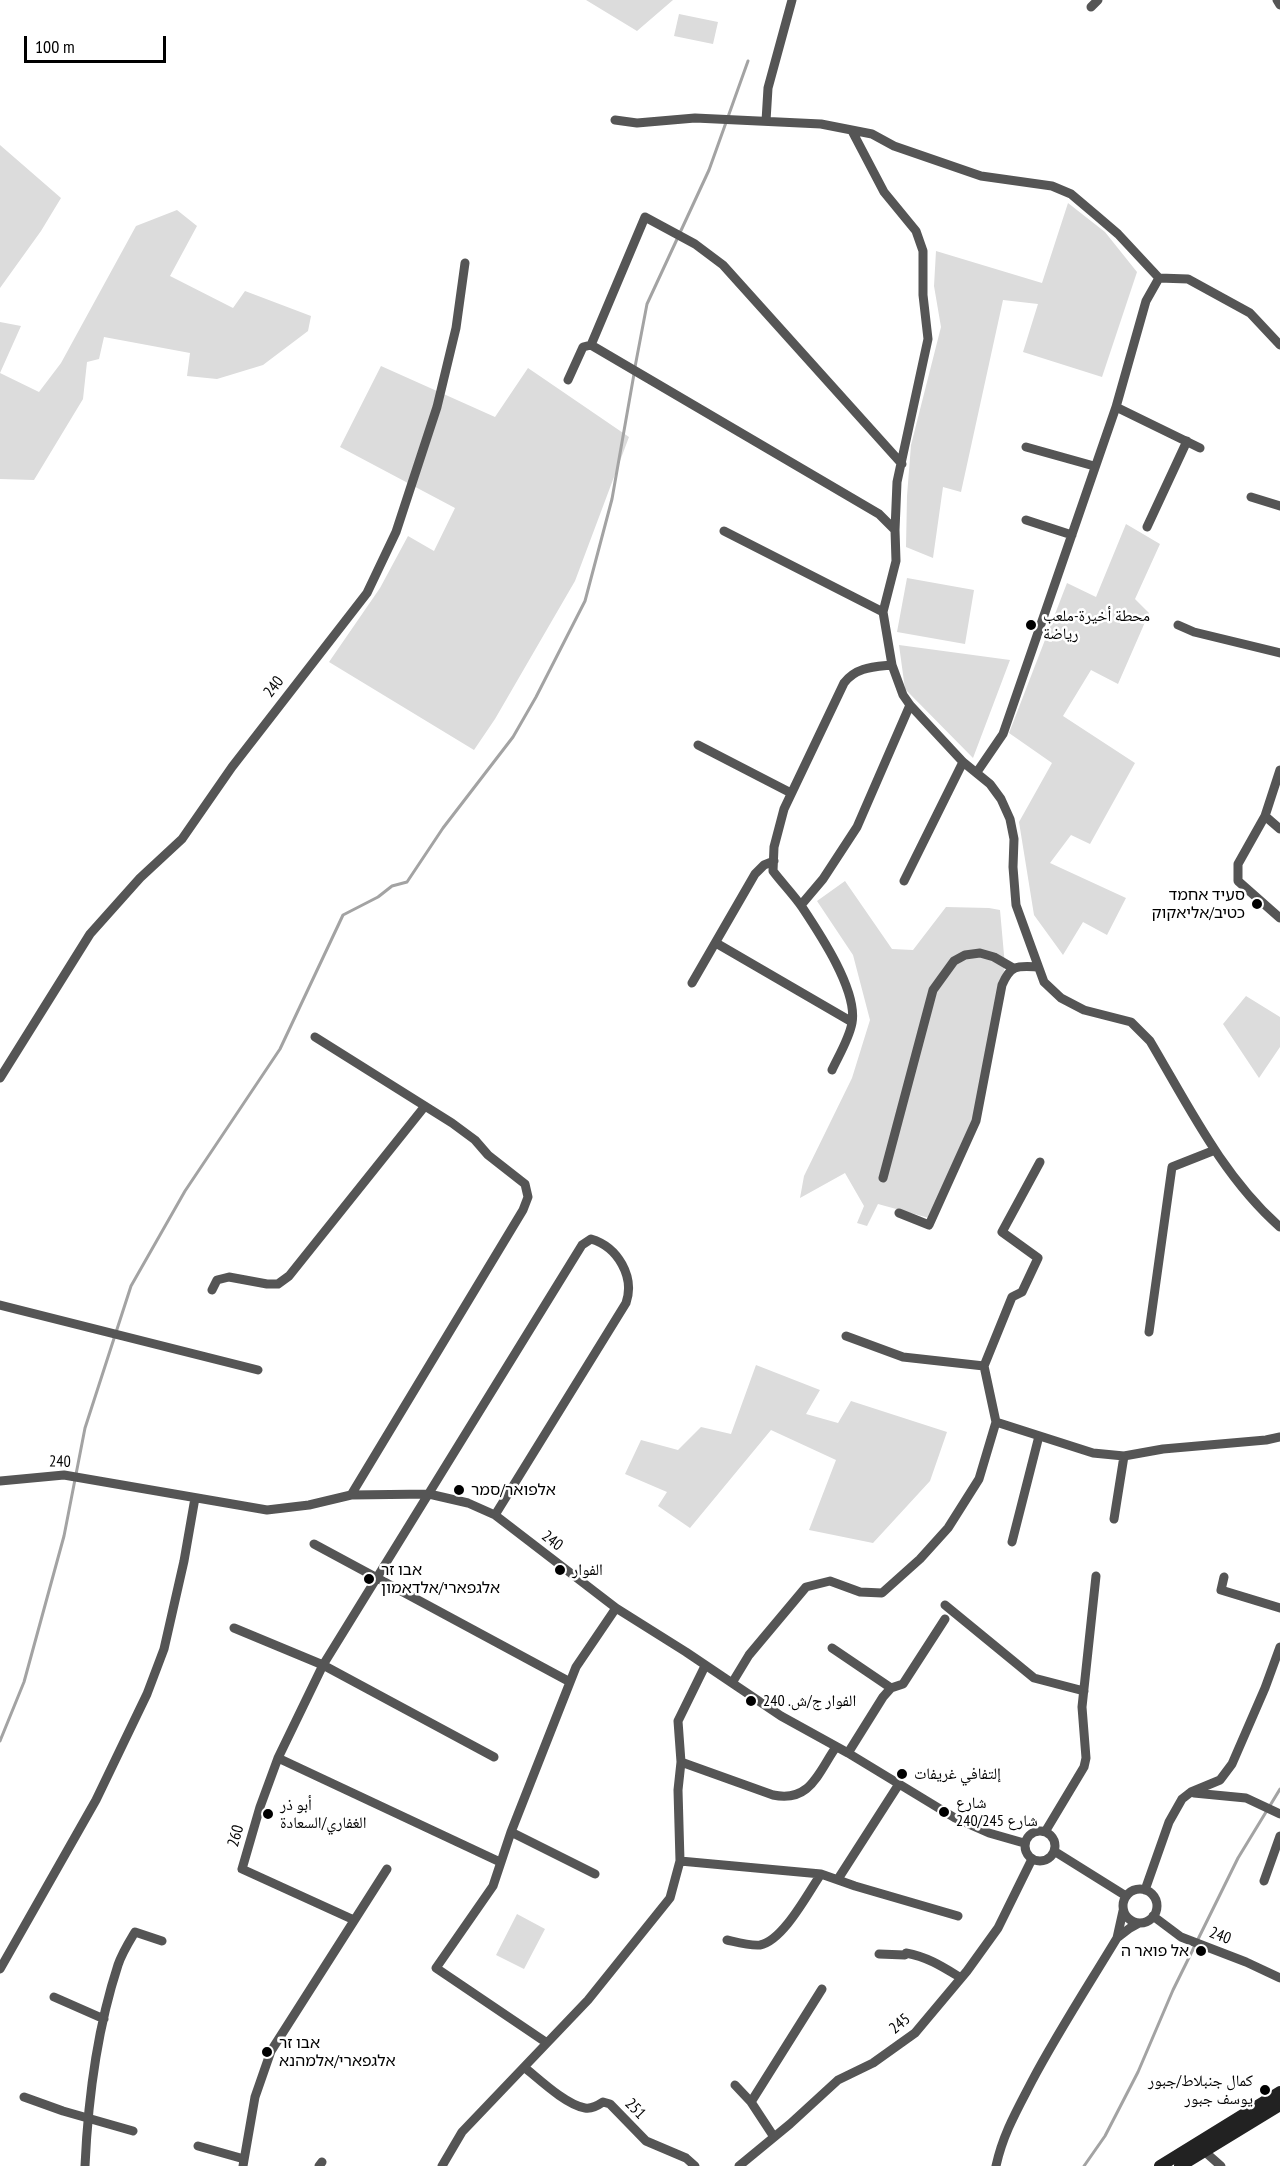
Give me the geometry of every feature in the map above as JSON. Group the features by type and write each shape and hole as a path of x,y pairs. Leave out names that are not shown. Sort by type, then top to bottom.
{"main road":[{"path":"1160,2166 1280,2092"},
{"path":"1180,2166 1280,2104"}],"street":[{"path":"766,121 768,88 792,0"},
{"path":"1277,0 1280,5"},
{"path":"615,120 637,123 695,118 821,124 872,134 894,146 981,176 1052,186 1071,194 1118,234 1159,279 1188,279 1250,313 1280,345"},
{"path":"852,131 884,192 916,231 923,251 923,295 928,339 897,482 896,561 883,612 892,664 903,695 963,762 990,784 1001,799 1010,819 1014,839 1013,867 1016,904 1044,982 1061,998 1084,1010 1131,1022 1141,1031 1150,1041 1215,1150 1252,1200 1280,1227"},
{"path":"591,345 645,217 695,244 723,265 902,464"},
{"name":"240","path":"0,1078 90,934 140,878 182,839 232,767 367,594 396,532 418,468 456,328 465,263"},
{"path":"977,772 1003,734 1116,407 1146,301 1159,279"},
{"path":"568,380 583,347 591,345 879,514 895,530"},
{"path":"1116,407 1200,447"},
{"path":"1147,527 1187,441"},
{"path":"1026,447 1095,466"},
{"path":"1251,497 1280,507"},
{"path":"1026,520 1072,535"},
{"path":"724,531 883,612"},
{"path":"1178,625 1200,634 1280,653"},
{"path":"832,1070 846,1041 852,1022 853,1004 846,982 801,905 773,871 774,847 784,809 844,683 850,674 867,668 892,664"},
{"path":"801,905 823,879 857,827 910,705"},
{"path":"698,745 791,793"},
{"path":"904,881 963,762"},
{"path":"1280,771 1265,816 1239,864 1238,881 1280,918"},
{"path":"1265,816 1280,829"},
{"path":"692,982 755,874 764,865 774,861"},
{"path":"716,943 852,1022"},
{"path":"883,1178 933,990 954,961 965,955 980,953 994,957 1013,968"},
{"path":"899,1213 928,1225 976,1120 1002,985 1013,968 1020,966 1038,968"},
{"path":"315,1037 475,1140 488,1155 525,1185 528,1197 523,1210 351,1495"},
{"path":"212,1290 217,1280 229,1277 278,1284 289,1276 425,1106"},
{"path":"1149,1332 1172,1167 1215,1150"},
{"path":"732,1683 749,1654 806,1587 830,1581 860,1592 882,1593 948,1528 979,1479 996,1422 984,1366 1012,1297 1022,1292 1038,1258 1002,1232 1040,1162"},
{"name":"260","path":"354,1920 242,1869 278,1758 323,1665 582,1245 591,1239 599,1241 612,1252 626,1270 630,1284 626,1303 495,1515"},
{"path":"0,1305 258,1370"},
{"path":"846,1336 903,1357 984,1366"},
{"path":"996,1422 1094,1453 1124,1456 1163,1449 1280,1437"},
{"path":"1012,1542 1040,1436"},
{"path":"1114,1519 1124,1456"},
{"name":"240","path":"0,1481 64,1475 267,1510 309,1505 351,1495 429,1494 468,1503 495,1515 616,1608 781,1716 956,1818 989,1833 1024,1843"},
{"path":"0,1969 96,1800 147,1694 164,1649 184,1561 195,1498"},
{"path":"314,1544 570,1682"},
{"path":"1045,1832 1084,1767 1086,1758 1082,1707 1096,1576"},
{"path":"1224,1577 1221,1590 1280,1608"},
{"path":"945,1605 1034,1678 1084,1691"},
{"path":"547,2043 436,1968 493,1886 500,1862 576,1667 616,1608"},
{"path":"848,1753 891,1688 903,1684 945,1619"},
{"path":"234,1628 323,1665 494,1757"},
{"path":"1145,1890 1169,1822 1182,1799 1191,1792 1220,1780 1232,1764 1280,1647"},
{"path":"832,1648 891,1688"},
{"path":"442,2166 462,2132 588,2000 670,1898 680,1861 678,1790 681,1762 678,1721 705,1666"},
{"path":"681,1762 785,1798 804,1793 836,1747"},
{"path":"278,1758 500,1862"},
{"path":"838,1879 899,1784"},
{"path":"1191,1792 1246,1798 1280,1814"},
{"path":"1040,1830 1045,1832 1053,1837 1054,1851 1045,1860 1032,1859 1025,1851 1024,1843 1031,1833 1040,1830"},
{"path":"512,1832 596,1874"},
{"path":"1264,1881 1280,1836"},
{"path":"1054,1851 1126,1896"},
{"name":"245","path":"739,2166 838,2080 873,2063 915,2033 961,1978 998,1928 1032,1859"},
{"path":"680,1861 821,1874 958,1916"},
{"path":"198,2146 244,2162 255,2097 271,2051 387,1869"},
{"path":"727,1940 759,1945 771,1941 786,1925 821,1874"},
{"path":"996,2166 1004,2135 1021,2102 1048,2052 1117,1938 1126,1896 1135,1890 1150,1892 1156,1901 1153,1916 1117,1938"},
{"path":"1123,1911 1130,1920 1140,1923"},
{"name":"240","path":"1153,1916 1180,1937 1246,1962 1280,1978"},
{"path":"85,2166 87,2118 104,2019 118,1962 135,1932 162,1941"},
{"path":"879,1954 920,1955 961,1978"},
{"path":"751,2102 822,1989"},
{"path":"54,1997 104,2019"},
{"name":"251","path":"524,2067 571,2103 583,2108 592,2108 603,2102 610,2104 646,2141 686,2158 695,2166"},
{"path":"735,2085 751,2102 774,2137"},
{"path":"24,2097 133,2131"},
{"path":"1204,2151 1221,2166"}],"shaded area":[{"path":"586,0 673,0 637,31"},
{"path":"679,14 718,22 713,44 674,36"},
{"path":"0,145 61,198 41,231 0,288"},
{"path":"1068,203 1105,232 1137,272 1102,377 1023,352 1038,304 1003,300 961,492 943,487 933,558 906,547 911,445 941,327 934,286 936,251 1042,283"},
{"path":"177,210 197,226 170,276 233,308 245,291 311,316 308,331 263,365 217,379 187,376 190,353 104,337 99,359 87,362 83,399 34,480 0,479 0,373 39,392 61,363 136,226"},
{"path":"0,322 21,326 0,373"},
{"path":"381,366 495,417 528,368 629,437 575,581 495,719 474,750 329,662 380,588 408,536 434,551 455,508 340,447"},
{"path":"1126,524 1160,544 1135,599 1149,613 1118,684 1091,670 1063,716 1135,763 1090,844 1071,835 1050,863 1126,898 1107,935 1083,922 1063,955 1034,915 1019,822 1052,763 1009,733 1067,583 1096,597"},
{"path":"907,578 974,590 965,644 897,632"},
{"path":"899,645 1010,660 973,758 905,689"},
{"path":"845,881 892,949 913,950 946,907 1000,910 1005,966 972,1129 929,1218 878,1204 867,1226 857,1223 864,1206 845,1173 800,1198 804,1176 852,1078 870,1020 853,955 817,901"},
{"path":"1246,996 1280,1017 1280,1047 1259,1078 1223,1024"},
{"path":"756,1365 820,1390 806,1414 838,1423 851,1401 947,1432 930,1481 873,1543 809,1530 836,1460 771,1430 690,1528 658,1506 667,1492 625,1474 641,1440 678,1450 701,1427 731,1434"},
{"path":"517,1914 545,1929 524,1969 496,1955"}],"waterway":[{"path":"635,367 647,304 709,170 748,61"},
{"path":"0,1741 24,1682 64,1536 85,1428 131,1286 185,1191 280,1049 343,915 378,897 392,886 407,882 443,828 513,737 536,697 585,601 612,499 634,374"},
{"path":"1084,2166 1105,2136 1138,2072 1173,1990 1238,1858 1280,1789"}],"place":[{"name":"محطة أخيرة-ملعب رياضة","path":"1031,625"},
{"name":"סעיד אחמד כטיב/אליאקוק","path":"1257,904"},
{"name":"אלפואר/סמר","path":"459,1490"},
{"name":"الفوار","path":"560,1570"},
{"name":"אבו זר אלגפארי/אלדאמון","path":"369,1579"},
{"name":"الفوار ج/ش. 240","path":"751,1701"},
{"name":"إلتفافي غريفات","path":"902,1774"},
{"name":"شارع 240/شارع 245","path":"944,1812"},
{"name":"أبو ذر الغفاري/السعادة","path":"268,1814"},
{"name":"אל פואר ה","path":"1201,1951"},
{"name":"אבו זר אלגפארי/אלמהנא","path":"267,2052"},
{"name":"كمال جنبلاط/جبور يوسف جبور","path":"1265,2090"}]}
